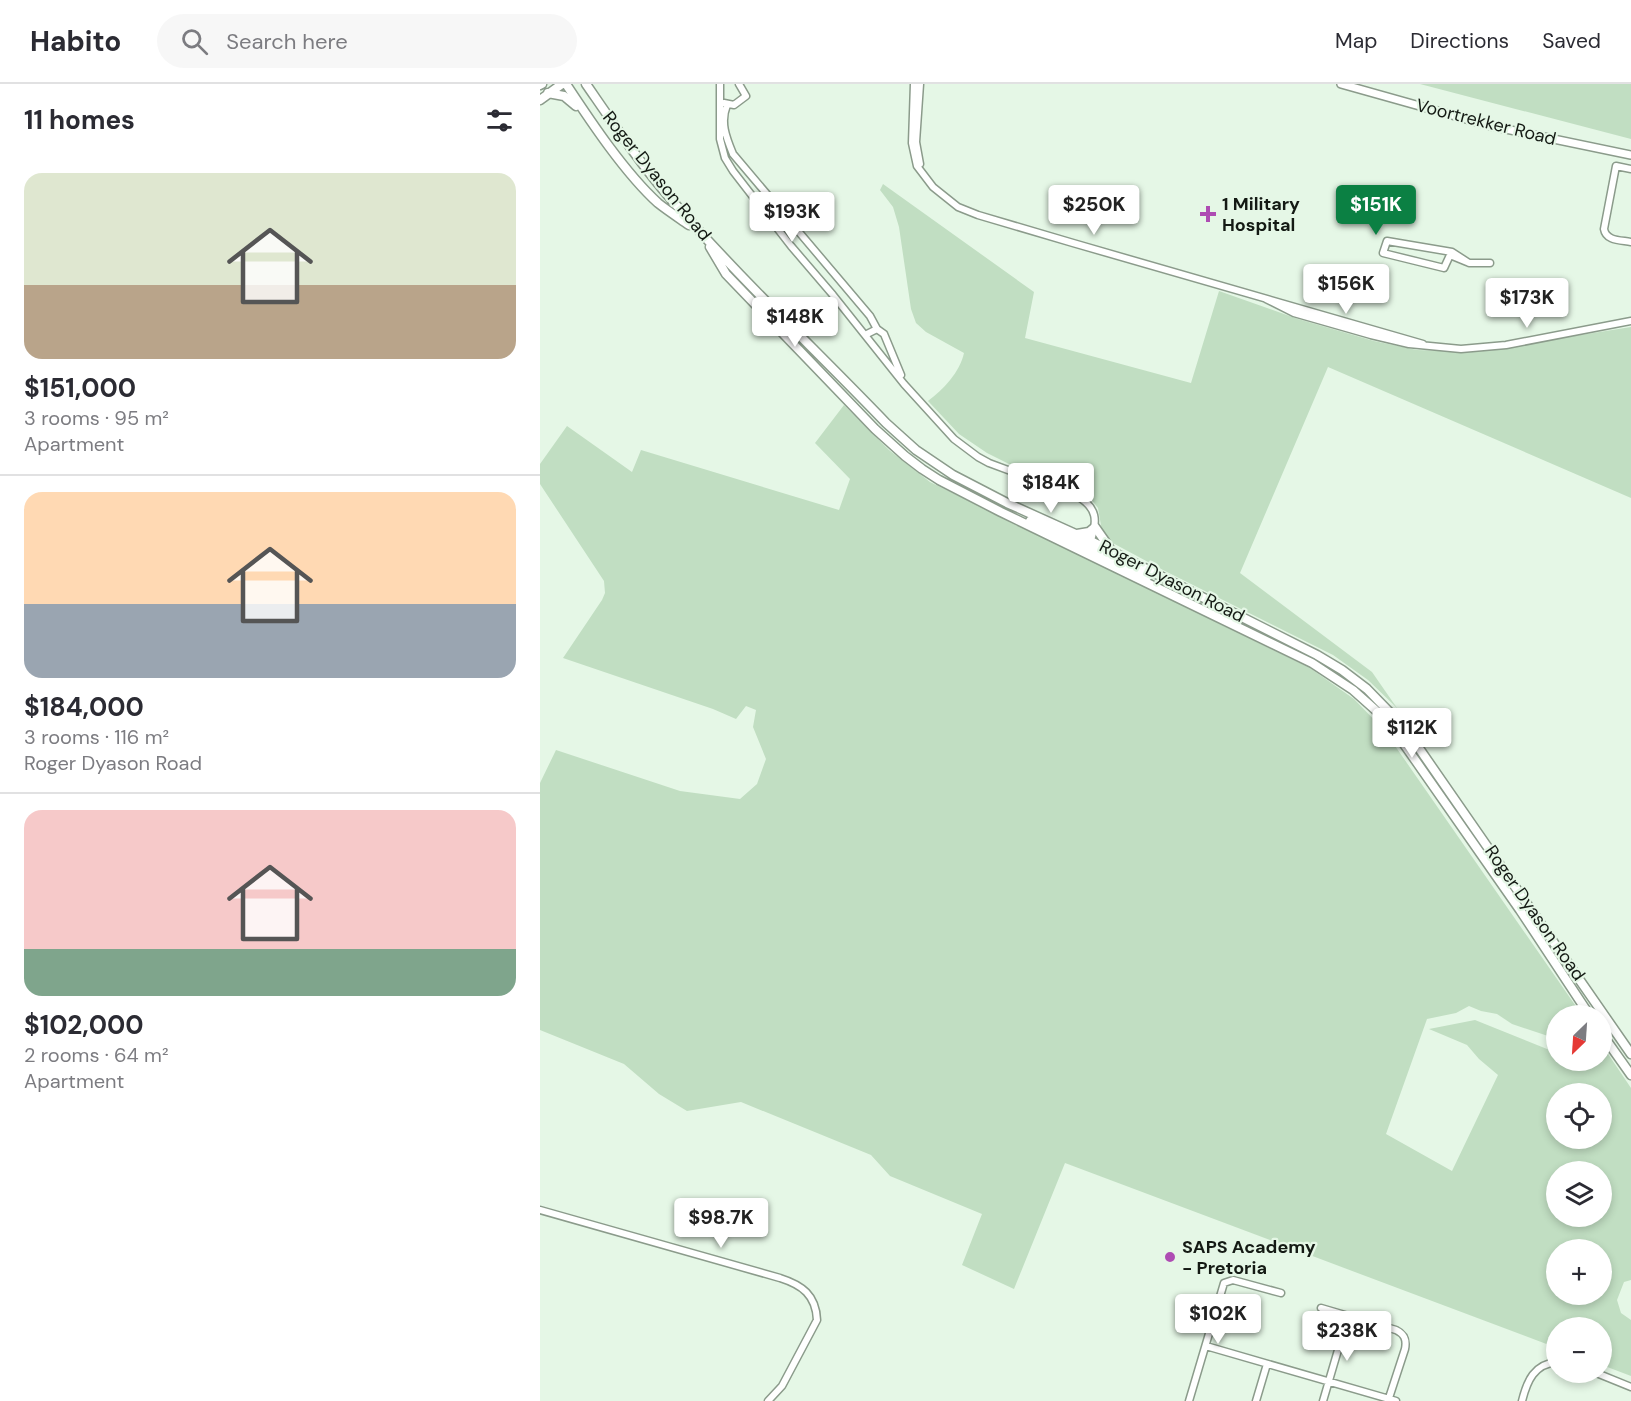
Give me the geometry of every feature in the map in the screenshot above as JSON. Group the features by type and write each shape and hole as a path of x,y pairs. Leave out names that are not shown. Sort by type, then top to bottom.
{"main road":[{"path":"540,100 564,84"},
{"name":"Roger Dyason Road","path":"564,84 635,177 658,203 702,234 726,274 882,436 905,456 939,480 1001,512 1312,663 1367,702 1397,734 1583,1005"},
{"name":"Roger Dyason Road","path":"586,84 630,147 704,236 903,439 932,462 953,475 1071,532 1090,544 1114,552 1317,655 1342,670 1380,701 1406,728 1631,1054"},
{"path":"548,93 564,96 586,114"},
{"path":"1001,512 1090,544 1187,596 1222,618"},
{"path":"1071,532 1086,533 1095,527 1114,552"},
{"path":"1461,825 1470,819"},
{"path":"1612,1048 1631,1075"}],"street":[{"path":"720,84 724,103 724,129 733,154 866,312 877,329 884,334 904,384"},
{"path":"724,103 737,104 746,96 739,84"},
{"path":"914,84 912,143 914,157 922,174 933,187 944,198 968,211 1264,297 1273,304 1294,313 1388,339 1461,349 1480,349 1631,321"},
{"path":"920,84 916,142 922,174"},
{"name":"Voortrekker Road","path":"1341,84 1491,126 1631,155"},
{"path":"724,103 719,123 725,158 791,246 904,384 944,429 978,457 1083,499 1093,511 1095,527 1090,544"},
{"path":"1619,152 1604,225 1606,236 1631,242"},
{"path":"725,158 733,154"},
{"path":"1616,166 1631,169"},
{"path":"1467,262 1452,252 1387,241 1383,253 1444,268 1450,255 1467,262 1490,262"},
{"path":"865,335 877,329"},
{"path":"540,1210 780,1278 801,1286 810,1294 817,1313 817,1320 782,1386 768,1401"},
{"path":"1189,1401 1224,1283 1233,1280 1281,1293"},
{"path":"1321,1308 1396,1330 1405,1338 1405,1348 1388,1400"},
{"path":"1323,1401 1348,1316"},
{"path":"1206,1346 1396,1401"},
{"path":"1256,1401 1267,1364"},
{"path":"1522,1401 1527,1383 1533,1373 1546,1365"},
{"path":"1612,1379 1631,1386"}],"green space":[{"path":"1420,84 1631,84 1631,139"},
{"path":"883,184 1034,292 1025,338 1191,383 1219,291 1298,319 1374,341 1417,350 1474,352 1631,327 1631,498 1328,367 1240,573 1372,672 1397,708 1368,680 1333,655 1109,541 1102,531 1098,508 1086,493 1009,464 987,453 959,434 928,401 950,380 959,367 964,353 926,332 916,323 911,309 899,227 893,207 880,190"},
{"path":"844,405 889,450 930,482 1310,668 1354,699 1384,730 1575,1005 1546,1005 1546,1035 1512,1024 1497,1014 1469,1006 1456,1013 1427,1019 1386,1134 1452,1171 1498,1075 1467,1045 1429,1029 1475,1020 1546,1049 1546,1071 1612,1071 1612,1060 1631,1088 1631,1280 1624,1282 1617,1300 1621,1313 1631,1320 1631,1376 1612,1369 1612,1317 1546,1317 1546,1344 1065,1163 1014,1289 962,1265 982,1214 890,1176 871,1155 741,1102 687,1111 659,1094 624,1064 540,1030 540,783 556,750 680,791 740,799 757,784 766,759 753,727 756,710 746,706 736,719 563,658 602,600 605,593 604,581 540,484 540,464 567,426 632,472 641,450 839,510 850,479 815,443"}],"place":[{"name":"1 Military Hospital","path":"1208,214"},
{"name":"SAPS Academy - Pretoria","path":"1170,1257"}]}
